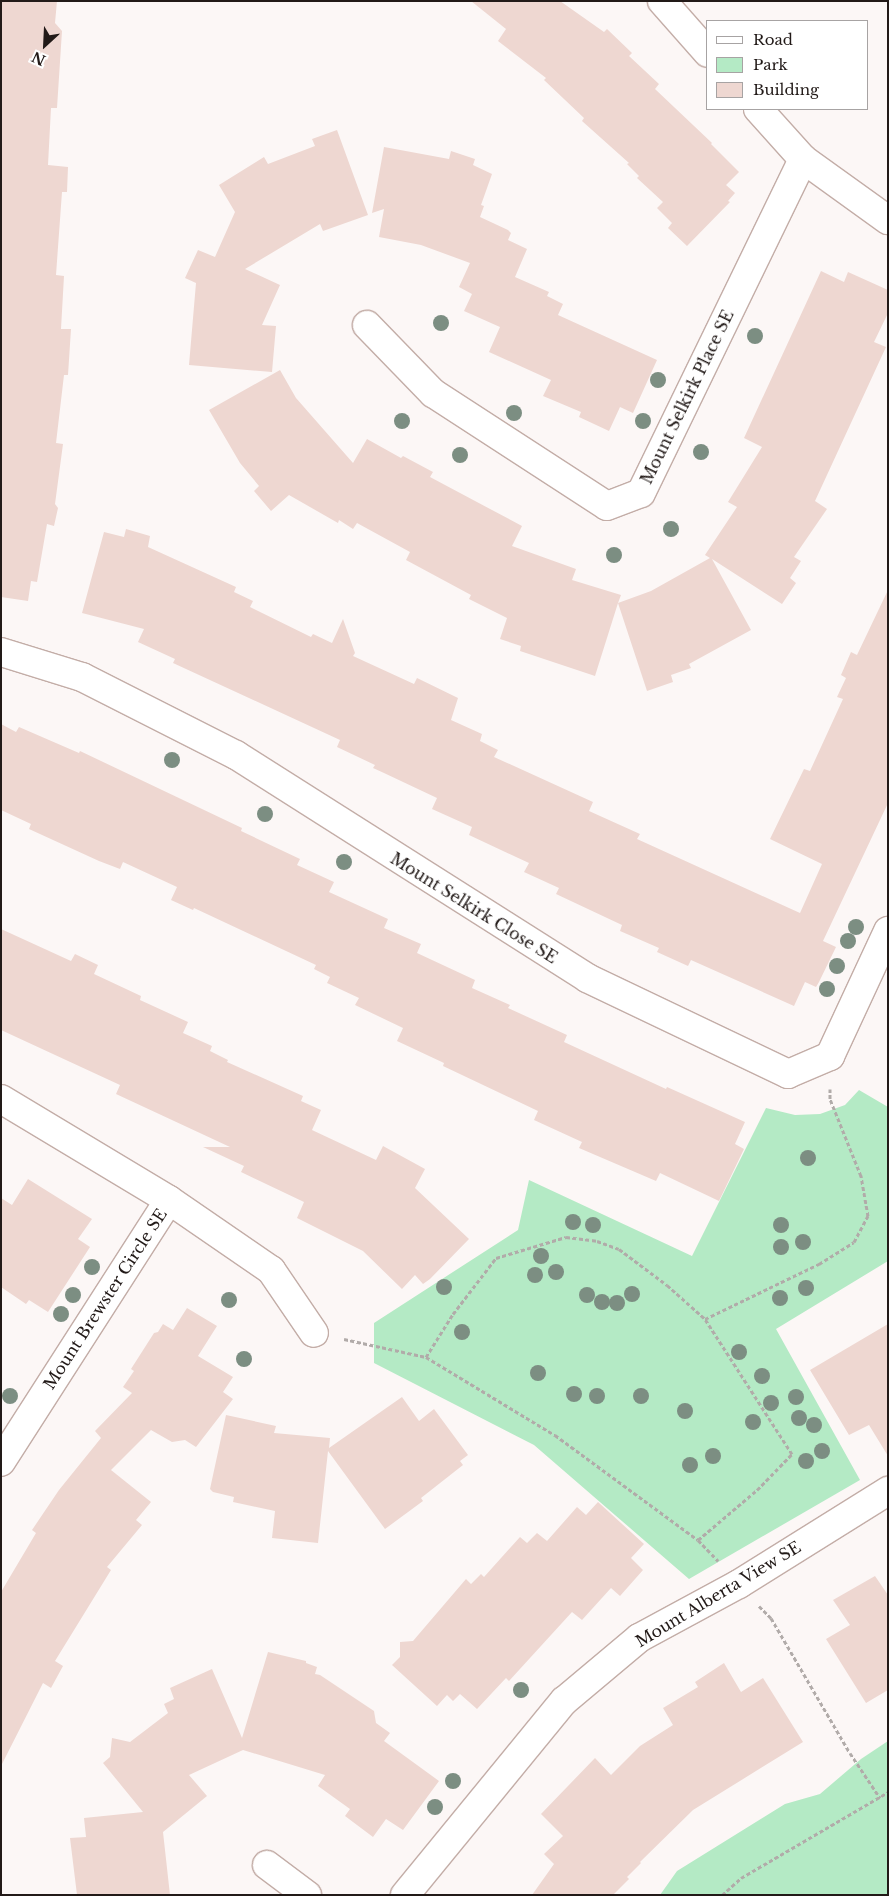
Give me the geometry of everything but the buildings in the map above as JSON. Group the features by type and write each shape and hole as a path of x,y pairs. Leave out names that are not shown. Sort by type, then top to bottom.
{"street":[{"path":"662,1 706,51"},
{"path":"759,110 803,159 888,220"},
{"name":"Mount Selkirk Place SE","path":"367,325 433,393 607,506 640,493 803,159"},
{"name":"Mount Selkirk Close SE","path":"1,652 82,677 236,755 586,978 788,1074 830,1056"},
{"path":"830,1056 888,931"},
{"name":"Mount Brewster Circle SE","path":"1,1099 168,1200 1,1462"},
{"path":"168,1200 271,1270 314,1333"},
{"name":"Mount Alberta View SE","path":"405,1895 564,1701 639,1638 739,1584 888,1491"},
{"path":"267,1865 307,1895"}],"path":[{"path":"704,1319 820,1264 854,1242 868,1216 861,1176 830,1099 830,1056"},
{"path":"426,1356 453,1314 496,1258 566,1238 597,1241 619,1249 667,1284 704,1319 792,1454 757,1490 698,1540"},
{"path":"314,1333 426,1356 555,1435 698,1540 770,1618 850,1753 880,1798"},
{"path":"722,1895 741,1878 888,1792"}],"green space":[{"path":"859,1090 888,1107 888,1261 776,1329 860,1480 689,1579 534,1445 374,1363 374,1323 518,1230 529,1180 692,1256 766,1108 795,1115 820,1114 845,1105"},
{"path":"888,1741 888,1895 660,1895 677,1871 785,1804 820,1794 861,1759"}]}
